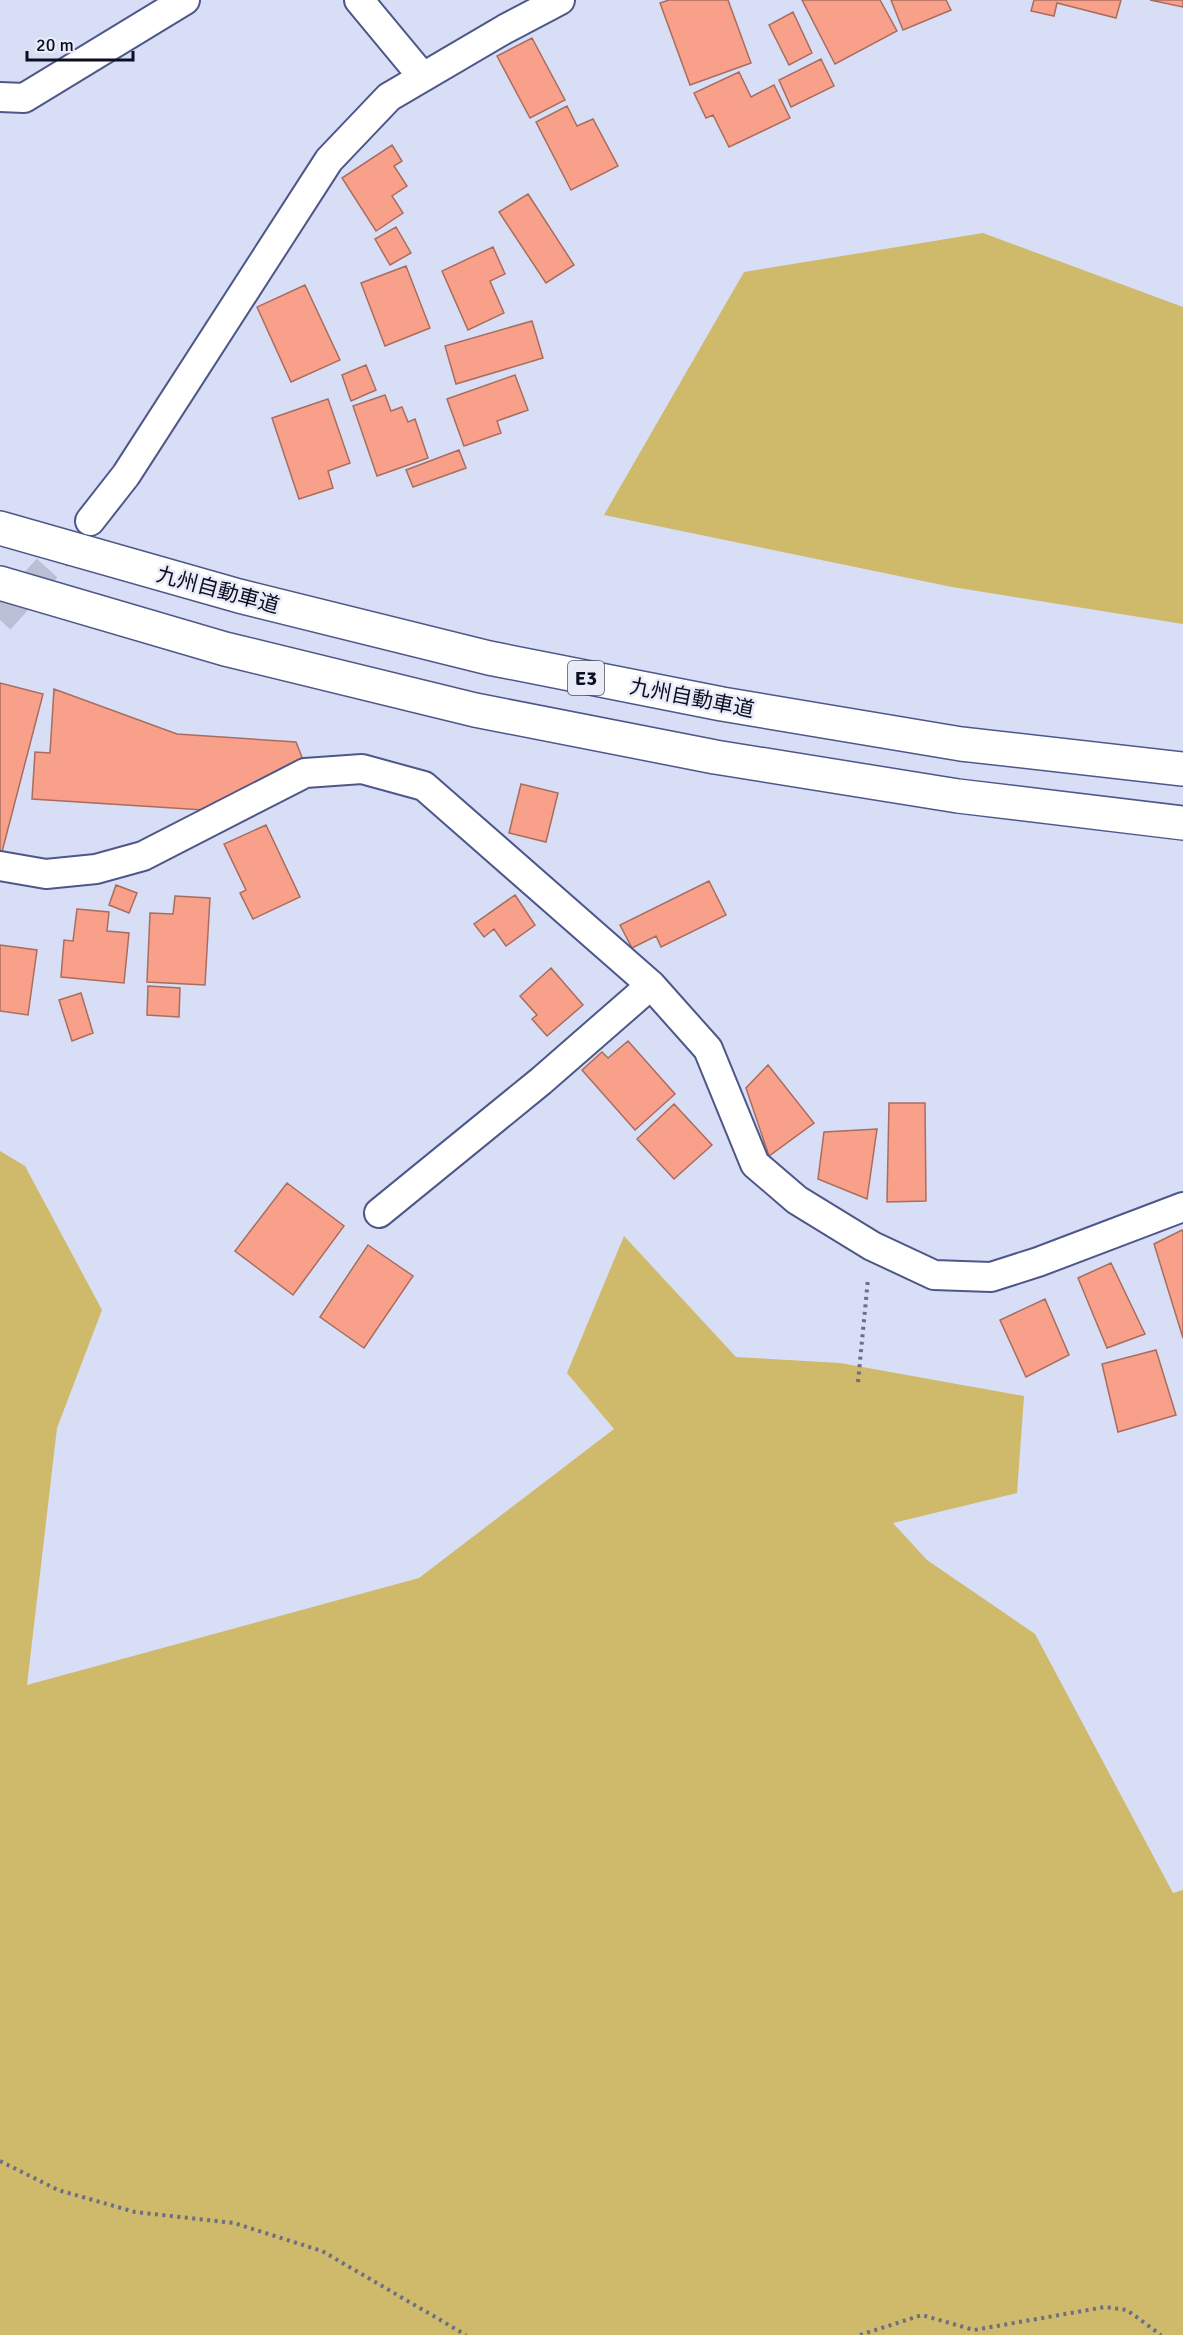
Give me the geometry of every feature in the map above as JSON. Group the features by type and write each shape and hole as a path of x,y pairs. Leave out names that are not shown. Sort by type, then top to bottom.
{"highway":[{"name":"九州自動車道","path":"0,528 239,596 489,658 722,704 961,744 1183,769"},
{"path":"0,583 225,649 475,710 715,757 947,794 1183,823"}],"street":[{"path":"0,97 24,98 185,0"},
{"path":"359,0 422,76"},
{"path":"90,521 126,475 329,160 389,97 422,76 560,0"},
{"path":"0,866 46,874 96,870 142,856 306,773 362,769 424,786 651,985 708,1049 755,1164 797,1200 872,1246 934,1275 991,1276 1038,1262 1183,1207"},
{"path":"379,1213 541,1081 651,985"}],"path":[{"path":"858,1382 872,1246"},
{"path":"0,2161 58,2190 135,2212 234,2223 322,2251 466,2335"},
{"path":"860,2335 922,2315 974,2330 1105,2307 1127,2310 1161,2335"}],"shaded area":[{"path":"983,233 1183,307 1183,624 952,587 604,515 744,272"},
{"path":"0,1151 25,1166 102,1310 57,1428 27,1685 419,1578 614,1429 567,1373 624,1236 736,1357 840,1363 1024,1396 1017,1493 893,1523 927,1560 1035,1634 1173,1893 1183,1890 1183,2335 0,2335"}],"building":[{"path":"669,0 728,0 751,63 690,85 660,3"},
{"path":"802,0 880,0 897,31 835,64"},
{"path":"891,0 946,0 951,10 903,30"},
{"path":"1034,0 1121,0 1116,18 1057,3 1054,16 1031,11"},
{"path":"1150,0 1183,0 1183,7"},
{"path":"793,12 812,53 789,65 769,25"},
{"path":"532,38 565,100 530,118 497,56"},
{"path":"821,59 834,86 791,107 779,80"},
{"path":"739,72 751,97 774,85 790,118 729,147 713,115 706,118 694,93"},
{"path":"567,106 577,126 593,119 618,166 571,190 536,122"},
{"path":"392,145 402,161 394,166 407,186 392,196 403,213 376,231 342,178"},
{"path":"528,194 574,265 546,283 499,212"},
{"path":"396,227 411,253 390,265 375,239"},
{"path":"493,247 505,274 490,281 504,313 468,330 442,271"},
{"path":"406,266 430,328 385,346 361,283"},
{"path":"305,285 340,360 291,382 257,307"},
{"path":"532,321 543,358 456,384 445,346"},
{"path":"366,365 376,390 351,401 342,375"},
{"path":"515,375 528,410 497,421 501,433 464,446 447,399"},
{"path":"385,395 391,411 402,407 408,422 415,419 428,458 377,476 353,406"},
{"path":"328,399 350,463 328,471 333,488 299,499 272,418"},
{"path":"459,450 466,468 413,487 406,470"},
{"path":"0,683 43,694 2,852 0,851"},
{"path":"54,689 177,734 296,742 303,760 204,810 32,799 35,752 50,753"},
{"path":"521,784 558,793 546,842 509,833"},
{"path":"266,825 300,897 253,919 240,893 246,890 224,844"},
{"path":"709,881 726,915 661,947 656,936 632,948 620,925"},
{"path":"116,885 137,893 129,913 109,905"},
{"path":"515,895 535,925 506,946 494,929 484,937 474,924"},
{"path":"175,896 210,898 205,985 147,982 150,913 173,914"},
{"path":"77,909 109,912 107,931 129,933 124,983 61,977 64,940 73,941"},
{"path":"0,945 37,950 28,1015 0,1011"},
{"path":"551,968 583,1005 547,1036 532,1019 537,1015 520,996"},
{"path":"148,986 180,988 179,1017 147,1015"},
{"path":"81,993 93,1033 72,1041 59,1000"},
{"path":"628,1041 675,1094 635,1130 582,1070 602,1052 608,1058"},
{"path":"768,1065 814,1123 769,1156 746,1088"},
{"path":"889,1103 925,1103 926,1201 887,1202"},
{"path":"674,1104 712,1145 674,1179 637,1139"},
{"path":"877,1129 867,1199 818,1179 824,1132"},
{"path":"287,1183 344,1226 293,1295 235,1251"},
{"path":"1182,1230 1183,1232 1183,1338 1154,1244"},
{"path":"368,1245 413,1276 364,1348 320,1317"},
{"path":"1111,1263 1145,1334 1107,1348 1078,1278"},
{"path":"1045,1299 1069,1355 1026,1377 1000,1320"},
{"path":"1156,1350 1176,1415 1118,1432 1102,1364"}],"tunnel":[{"path":"0,620 90,521"}]}
